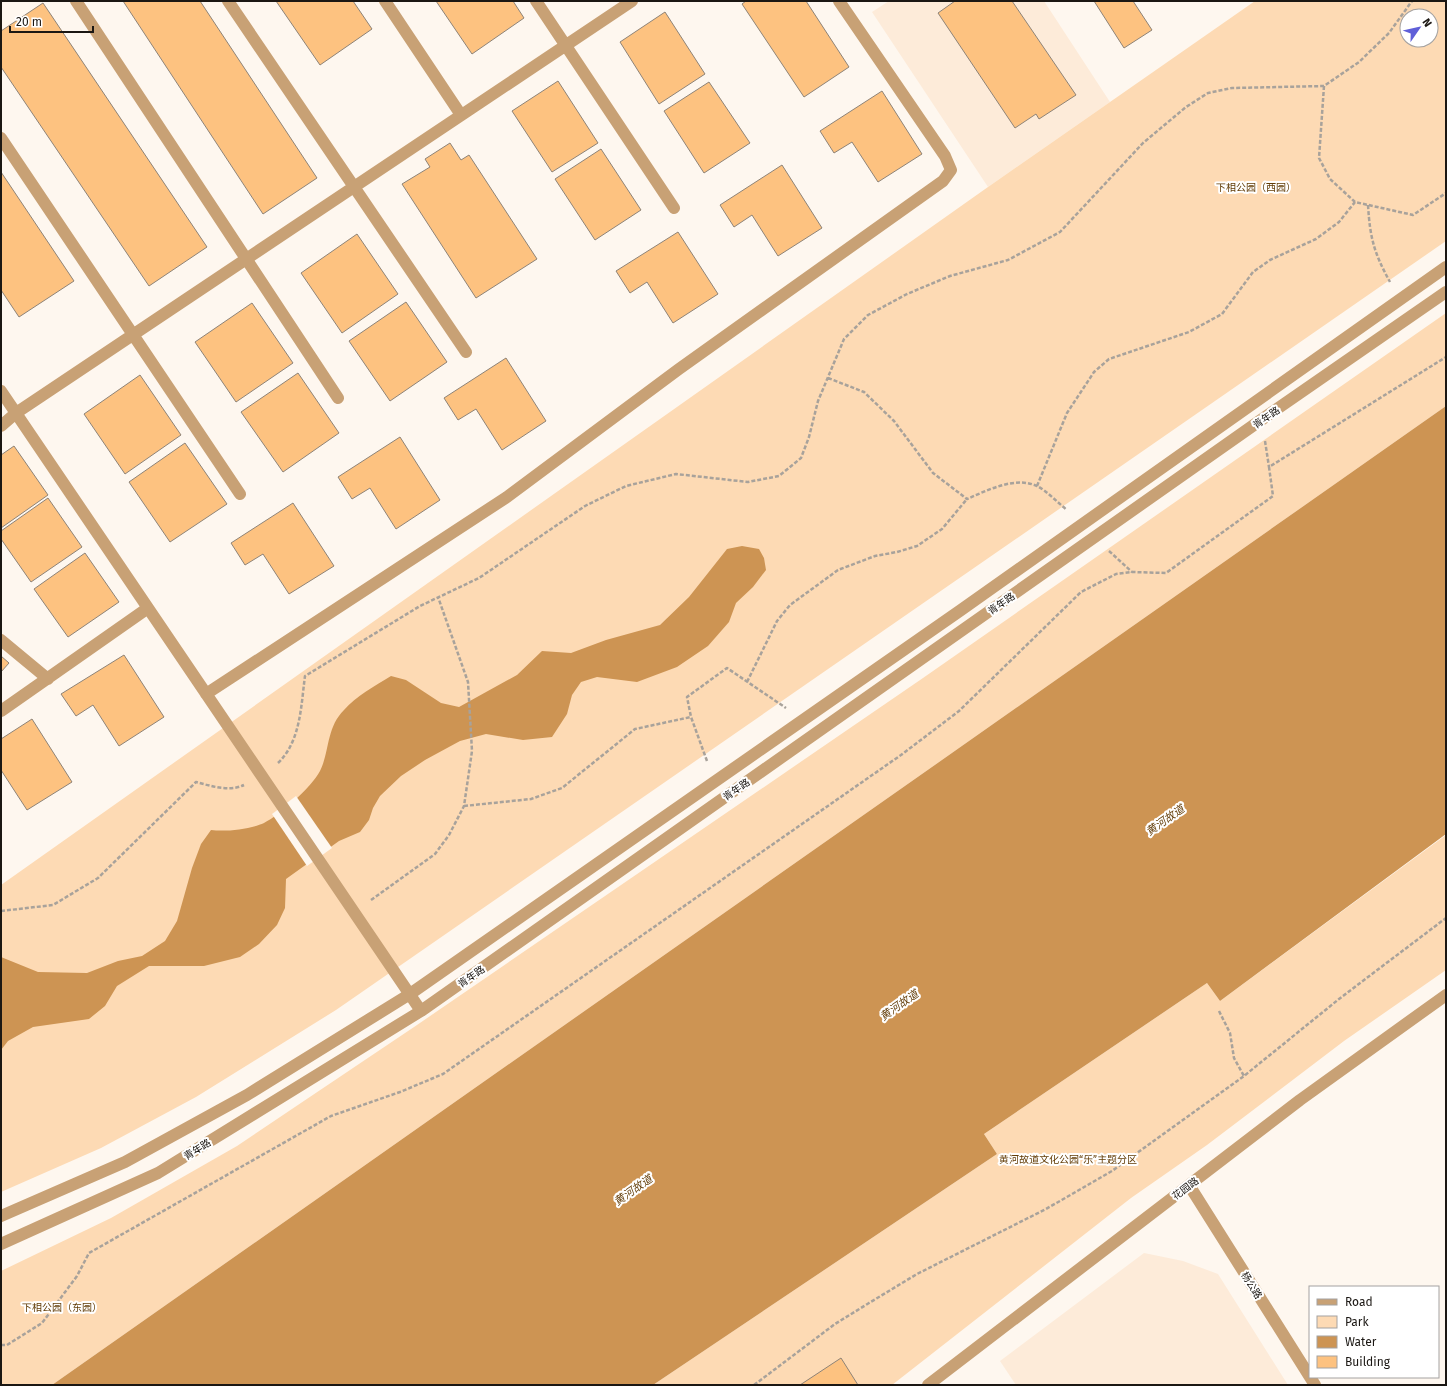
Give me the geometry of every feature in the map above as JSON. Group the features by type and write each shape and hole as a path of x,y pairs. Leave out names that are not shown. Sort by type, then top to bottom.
{"street":[{"path":"76,1 338,398"},
{"path":"228,1 353,188 466,352"},
{"path":"385,1 461,115"},
{"path":"536,1 674,208"},
{"path":"1,426 16,413 632,1"},
{"path":"206,694 507,497 678,369 944,181 951,170 944,156 839,1"},
{"path":"1,138 240,494"},
{"name":"青年路","path":"1,1216 125,1162 247,1095 410,994 1081,525 1446,267"},
{"name":"青年路","path":"1,1244 158,1173 421,1011 1446,292"},
{"path":"1,391 421,1011"},
{"path":"1,711 148,608"},
{"path":"1,640 48,679"},
{"name":"花园路","path":"928,1385 1300,1100 1446,995"},
{"name":"杨公路","path":"1189,1185 1309,1375"}],"path":[{"path":"1,911 53,905 98,878 196,782 217,788 240,787 262,777 281,760 291,744 299,724 305,676 420,606 479,578 585,506 626,486 676,474 748,482 779,476 801,458 809,436 818,401 844,339 868,315 907,294 950,276 1008,260 1060,232 1143,143 1186,107 1208,93 1232,88 1324,86 1359,62 1389,33 1412,1"},
{"path":"1324,86 1319,158 1330,179 1355,202 1414,215 1446,193"},
{"path":"1037,486 1067,413 1082,388 1109,359 1189,332 1222,314 1253,272 1270,260 1316,239 1339,222 1355,202"},
{"path":"1368,205 1370,233 1375,254 1391,285"},
{"path":"1,1345 8,1345 42,1323 77,1276 89,1253 331,1116 400,1092 443,1074 907,751 959,711 1081,592 1116,574 1132,572 1166,573 1273,496 1270,467 1446,356"},
{"path":"828,378 864,392 894,421 933,473 968,499"},
{"path":"747,682 777,621 790,605 838,570 875,556 897,552 917,546 942,529 968,499 992,489 1017,482 1037,486 1068,511 1081,525"},
{"path":"1061,516 1074,506"},
{"path":"1094,538 1132,572"},
{"path":"354,912 435,854 449,835 464,806 472,751 468,682 438,598"},
{"path":"707,762 691,717 688,697 727,668 786,708"},
{"path":"779,712 792,703"},
{"path":"464,806 531,799 562,788 635,729 691,717"},
{"path":"701,766 714,757"},
{"path":"754,1385 835,1324 875,1299 917,1274 1046,1209 1112,1171 1244,1076 1338,999 1446,918"},
{"path":"1219,1011 1230,1033 1234,1058 1244,1076"}],"shaded area":[{"path":"889,1 1044,1 1110,102 988,187 872,12"},
{"path":"1144,1253 1183,1261 1218,1274 1288,1385 1016,1385 1000,1361"}],"green space":[{"name":"下相公园（西园）","path":"1255,1 1446,1 1446,241 336,1010 196,1097 101,1148 1,1192 1,885 988,187"},
{"name":"下相公园（东园）","path":"1446,313 1446,406 52,1385 1,1385 1,1271 111,1218 237,1146 417,1025 923,678"},
{"name":"黄河故道文化公园“乐”主题分区","path":"1446,835 1446,970 1344,1041 1207,1145 1131,1198 892,1385 653,1385 997,1154 984,1134 1207,983 1220,1001"}],"water":[{"name":"黄河故道","path":"1446,406 1446,834 1220,1001 1207,983 984,1134 997,1154 653,1385 52,1385"},
{"path":"742,546 759,549 764,558 766,570 753,587 736,603 729,622 708,646 677,667 637,682 597,677 581,682 572,695 567,714 552,737 523,740 486,734 460,741 425,760 401,776 380,796 373,808 369,820 360,832 339,841 286,879 285,908 277,925 259,944 240,957 204,966 149,966 117,986 105,1006 89,1019 33,1027 8,1041 1,1050 1,957 38,972 87,973 118,961 142,956 165,941 177,921 192,868 201,844 211,830 238,830 259,825 271,819 295,800 316,778 323,763 334,724 338,717 354,700 391,676 406,680 441,703 459,707 517,675 542,651 571,653 606,640 660,625 689,597 727,549"}],"pier":[{"path":"296,796 332,848 307,866 272,814"}],"building":[{"path":"123,1 200,1 317,178 263,214"},
{"path":"276,1 353,1 372,29 320,65"},
{"path":"436,1 513,1 524,18 472,54"},
{"path":"746,1 806,1 849,67 804,97 742,4"},
{"path":"955,1 1012,1 1076,95 1039,119 1036,114 1015,128 938,13"},
{"path":"1094,1 1133,1 1152,30 1124,48"},
{"path":"43,3 207,247 149,286 1,67 1,31"},
{"path":"665,12 705,74 659,104 620,42"},
{"path":"558,81 598,143 552,172 512,111"},
{"path":"709,82 750,143 704,173 664,111"},
{"path":"882,91 922,154 878,182 852,142 834,153 820,131"},
{"path":"450,143 461,160 469,155 537,259 476,298 402,184 430,167 425,159"},
{"path":"601,149 641,210 595,240 555,179"},
{"path":"782,165 822,228 778,256 752,215 734,227 720,205"},
{"path":"1,172 74,281 19,317 1,290"},
{"path":"678,232 718,294 673,323 647,282 630,293 616,271"},
{"path":"357,234 398,294 342,333 301,273"},
{"path":"406,302 447,362 390,401 349,341"},
{"path":"252,303 293,363 236,402 195,342"},
{"path":"506,358 546,421 502,450 476,409 458,420 444,398"},
{"path":"298,373 339,433 283,472 241,412"},
{"path":"140,375 181,435 125,474 84,414"},
{"path":"400,437 440,500 396,529 370,488 352,499 338,477"},
{"path":"185,443 227,504 170,542 129,482"},
{"path":"14,446 48,495 1,528 1,455"},
{"path":"48,498 82,547 31,582 1,539 1,531"},
{"path":"293,503 334,566 289,594 263,554 245,565 231,543"},
{"path":"85,553 119,602 68,637 34,589"},
{"path":"124,655 164,717 119,746 93,705 76,716 61,694"},
{"path":"1,656 9,663 1,672"},
{"path":"32,719 72,782 27,810 1,770 1,739"},
{"path":"841,1358 858,1385 800,1385"}]}
